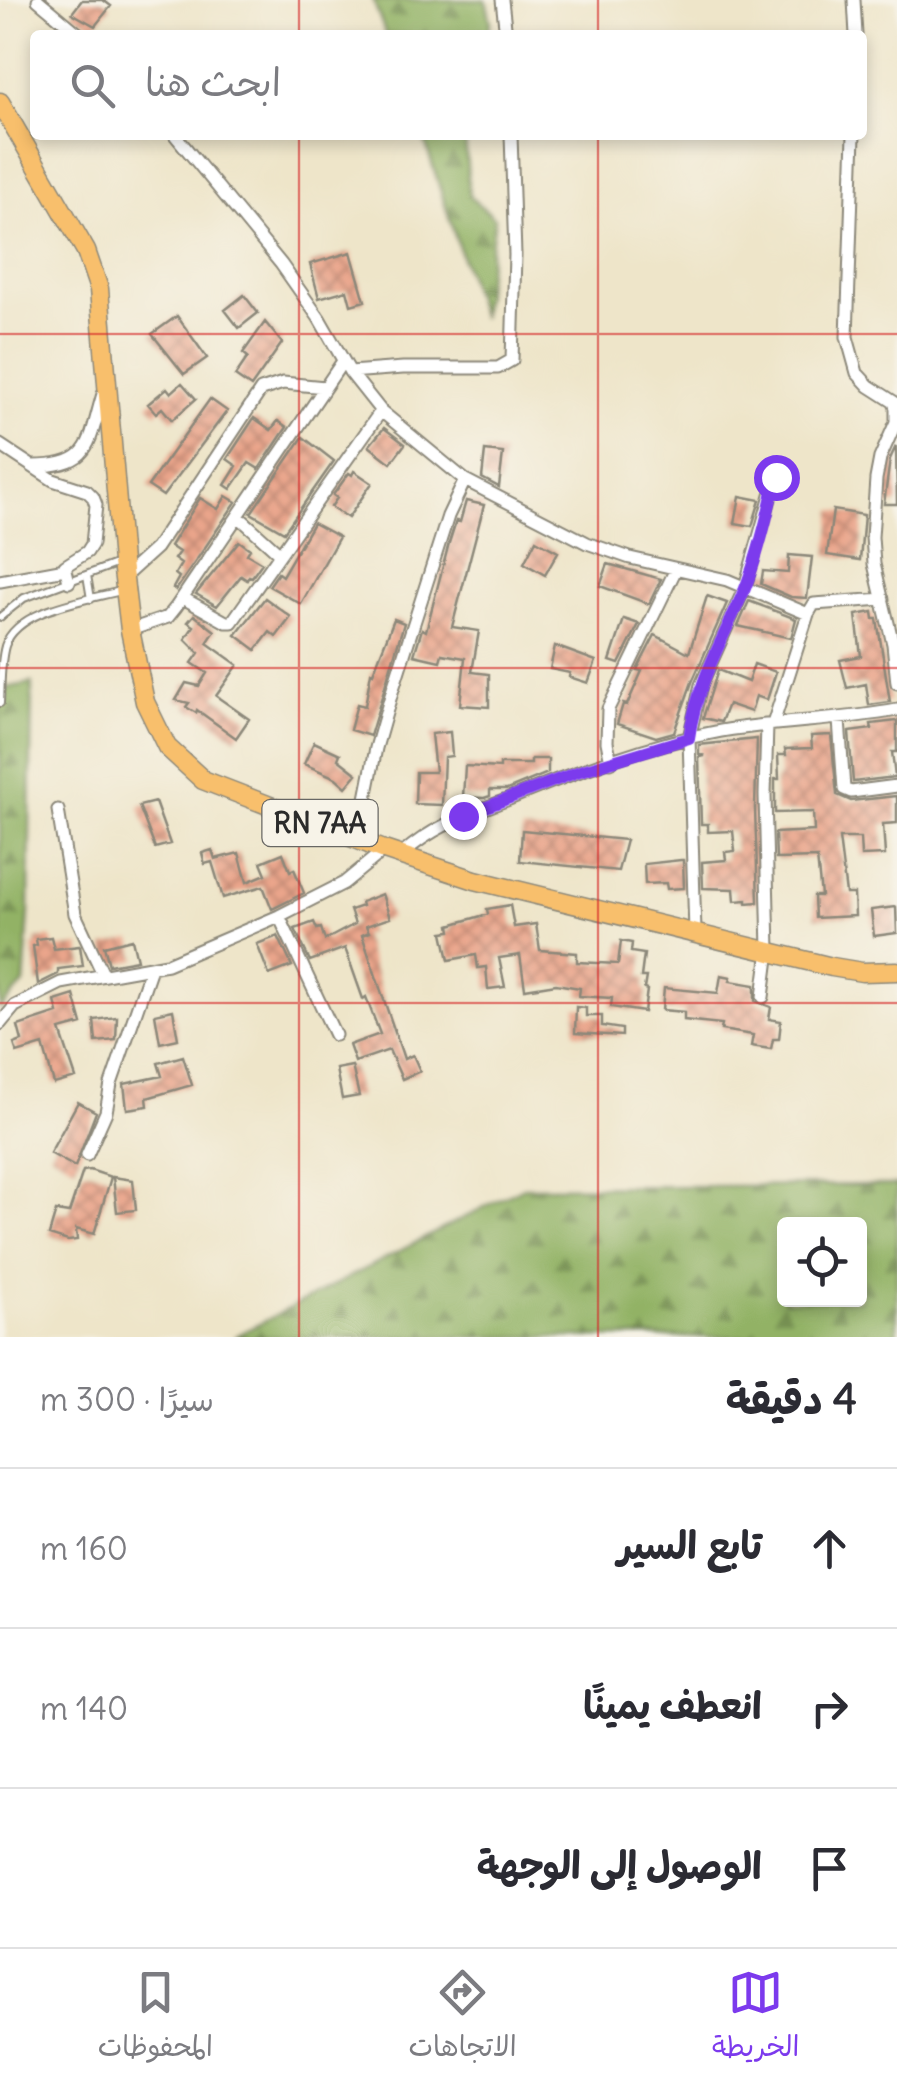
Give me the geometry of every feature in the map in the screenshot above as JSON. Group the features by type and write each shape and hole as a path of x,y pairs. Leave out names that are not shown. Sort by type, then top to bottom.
{"main road":[{"name":"RN 7AA","path":"0,102 86,251 99,289 130,630 144,702 167,747 184,765 203,780 392,852 508,888 832,968 897,971"}],"street":[{"path":"38,0 74,30"},
{"path":"502,0 505,30"},
{"path":"854,0 856,30"},
{"path":"179,140 281,264 319,318 346,366 381,410 465,480 564,534 610,552 745,587 808,614"},
{"path":"130,630 168,617 325,388 346,366 498,368 512,360 512,140"},
{"path":"854,140 847,337 857,372 868,386 894,402 897,414 880,458 874,504 874,564 897,684"},
{"path":"31,466 65,465 82,454 108,380"},
{"path":"124,576 156,548 261,390 283,383 325,388"},
{"path":"183,598 232,622 381,410"},
{"path":"0,444 62,485 87,491 95,501 92,544 87,552 67,562 67,575 0,581"},
{"path":"695,932 689,738 692,713 745,587 776,477"},
{"path":"358,839 392,692 452,504 465,480"},
{"path":"238,516 280,554"},
{"path":"611,762 608,709 676,569"},
{"path":"762,997 770,950 764,795 770,725 808,614 816,603 883,598"},
{"path":"0,1024 15,1006 61,983 151,968 197,952 344,883 428,832 596,766 689,738 897,710"},
{"path":"839,720 844,789 851,792 897,786"},
{"path":"608,742 626,757"},
{"path":"596,766 608,742"},
{"path":"58,810 75,914 103,974"},
{"path":"279,916 335,1035"},
{"path":"87,1155 106,1112 111,1084 151,968"}],"lane":[{"path":"0,617 24,598 67,575 124,576"},
{"path":"87,575 91,599"},
{"path":"0,702 4,651 16,627 32,616 91,599 124,576"}],"green space":[{"path":"373,0 486,0 491,22 489,30 384,30"},
{"path":"425,140 465,140 469,196 495,218 481,318"},
{"path":"32,683 29,913 24,984 0,1009 0,689"},
{"path":"897,1185 897,1337 234,1337 523,1187"}],"building":[{"path":"82,0 103,0 111,6 95,26 72,13"},
{"path":"351,252 365,301 351,305 347,290 319,298 310,264"},
{"path":"244,295 258,313 239,328 225,310"},
{"path":"177,316 207,358 184,374 152,334"},
{"path":"265,322 282,343 251,387 235,376 248,357 243,353"},
{"path":"182,383 196,399 172,420 162,408 156,413 148,404 167,388 171,393"},
{"path":"210,399 227,411 163,496 148,486"},
{"path":"254,418 271,430 278,421 287,427 259,469 249,463 231,489 225,485 237,466 227,459"},
{"path":"384,428 405,444 391,463 369,446"},
{"path":"303,437 334,461 284,532 251,513"},
{"path":"896,446 897,504 884,504 890,459"},
{"path":"485,451 503,453 499,487 482,478"},
{"path":"354,471 372,483 348,518 331,507 337,498 333,495"},
{"path":"226,496 236,502 176,590 173,588 179,577 175,574 181,564 174,559 179,552 170,546 200,498 218,509"},
{"path":"740,496 760,500 752,526 735,523"},
{"path":"466,501 484,505 452,627 479,631 472,672 489,674 489,707 460,705 465,658 442,654 440,661 414,655 422,629 426,631 449,543"},
{"path":"833,510 864,515 860,560 827,555"},
{"path":"313,523 339,537 301,604 269,586 278,573 282,576"},
{"path":"536,540 558,552 545,575 524,563"},
{"path":"239,541 250,549 247,554 262,563 252,577 247,580 241,576 217,606 196,594"},
{"path":"789,555 812,557 807,598 791,597 761,584 763,571 788,573"},
{"path":"608,564 661,579 649,604 600,586"},
{"path":"707,596 727,603 674,732 656,737 617,724 655,635 689,653"},
{"path":"265,598 291,617 276,637 270,632 256,650 236,635"},
{"path":"749,601 796,619 791,638 738,626"},
{"path":"873,612 890,702 869,705 866,684 847,688 840,660 861,656 856,615"},
{"path":"194,615 215,631 207,643 238,665 216,696 249,719 236,738 197,710 196,713 186,707 189,703 176,700 186,683 199,686 207,673 192,663 199,653 185,639 194,626 188,622"},
{"path":"394,619 404,623 370,736 350,730 357,704 365,706 371,672"},
{"path":"624,619 639,624 619,664 610,661"},
{"path":"555,646 596,661 588,683 569,677 570,673 550,669"},
{"path":"754,664 776,672 767,700 756,696 751,712 728,704 721,722 703,718 718,670 748,682"},
{"path":"897,721 897,752 892,752 895,777 853,782 849,732"},
{"path":"450,732 452,756 444,757 442,805 415,804 416,772 435,772 431,734"},
{"path":"831,735 837,795 851,801 897,796 897,823 883,824 885,855 861,856 860,838 839,838 846,894 854,894 855,916 815,918 814,896 821,896 817,858 776,859 775,833 814,831 813,812 775,813 775,779 779,779 778,755 786,755 785,749 812,748 811,736"},
{"path":"757,739 758,902 747,903 735,901 734,889 703,888 702,862 726,860 725,852 735,851 733,831 708,832 708,824 701,824 699,757 705,756 699,754 699,745"},
{"path":"314,742 340,754 338,759 357,774 346,787 336,778 304,764"},
{"path":"531,759 548,759 548,773 507,790 490,790 490,796 484,798 463,797 465,766 500,768 500,764 531,764"},
{"path":"155,802 170,844 155,848 139,806"},
{"path":"522,830 626,840 618,871 520,861"},
{"path":"212,850 215,859 239,853 247,882 266,874 261,862 283,853 304,893 272,909 263,886 223,898 212,862 205,864 202,853"},
{"path":"683,860 684,888 667,889 666,883 645,884 644,864"},
{"path":"382,894 390,918 366,926 369,932 362,935 404,1059 413,1055 420,1071 402,1079 389,1050 355,1062 349,1045 380,1034 345,948 310,961 295,929 314,922 325,940 355,924 350,910"},
{"path":"510,905 514,927 536,924 540,950 577,953 577,962 618,964 621,941 632,943 631,952 644,954 644,1012 611,1007 612,998 579,996 580,988 556,984 525,989 520,955 499,958 505,987 488,989 486,967 478,968 476,955 449,960 443,932 451,931 450,925 488,914 487,909"},
{"path":"896,907 897,933 874,936 871,910"},
{"path":"278,936 292,966 269,975 257,944"},
{"path":"51,937 54,949 80,946 83,966 58,969 58,974 38,984 33,946 37,945 36,939"},
{"path":"132,939 137,960 109,965 104,946"},
{"path":"721,975 731,977 730,981 755,985 755,1001 771,1007 769,1019 781,1021 779,1039 773,1039 771,1049 751,1046 753,1035 721,1030 722,1024 684,1020 684,1012 662,1010 664,988 718,993"},
{"path":"74,995 82,1024 60,1030 76,1078 54,1084 43,1045 17,1053 14,1044 22,1041 18,1026 58,1013 55,1001"},
{"path":"576,1007 586,1008 586,1016 602,1016 602,1026 622,1029 622,1036 575,1033"},
{"path":"173,1010 178,1039 160,1043 155,1014"},
{"path":"117,1017 116,1040 96,1042 94,1020"},
{"path":"183,1056 192,1085 147,1098 148,1106 127,1109 124,1084 162,1076 158,1063"},
{"path":"352,1066 359,1096 342,1099 336,1069"},
{"path":"78,1102 96,1112 75,1167 50,1153"},
{"path":"83,1171 111,1177 94,1234 76,1229 77,1240 68,1241 49,1235 56,1211 69,1213"},
{"path":"113,1177 133,1180 136,1210 117,1212"}],"route":[{"path":"463,816 580,771 689,738 701,686 745,587 759,545 776,477"}]}
